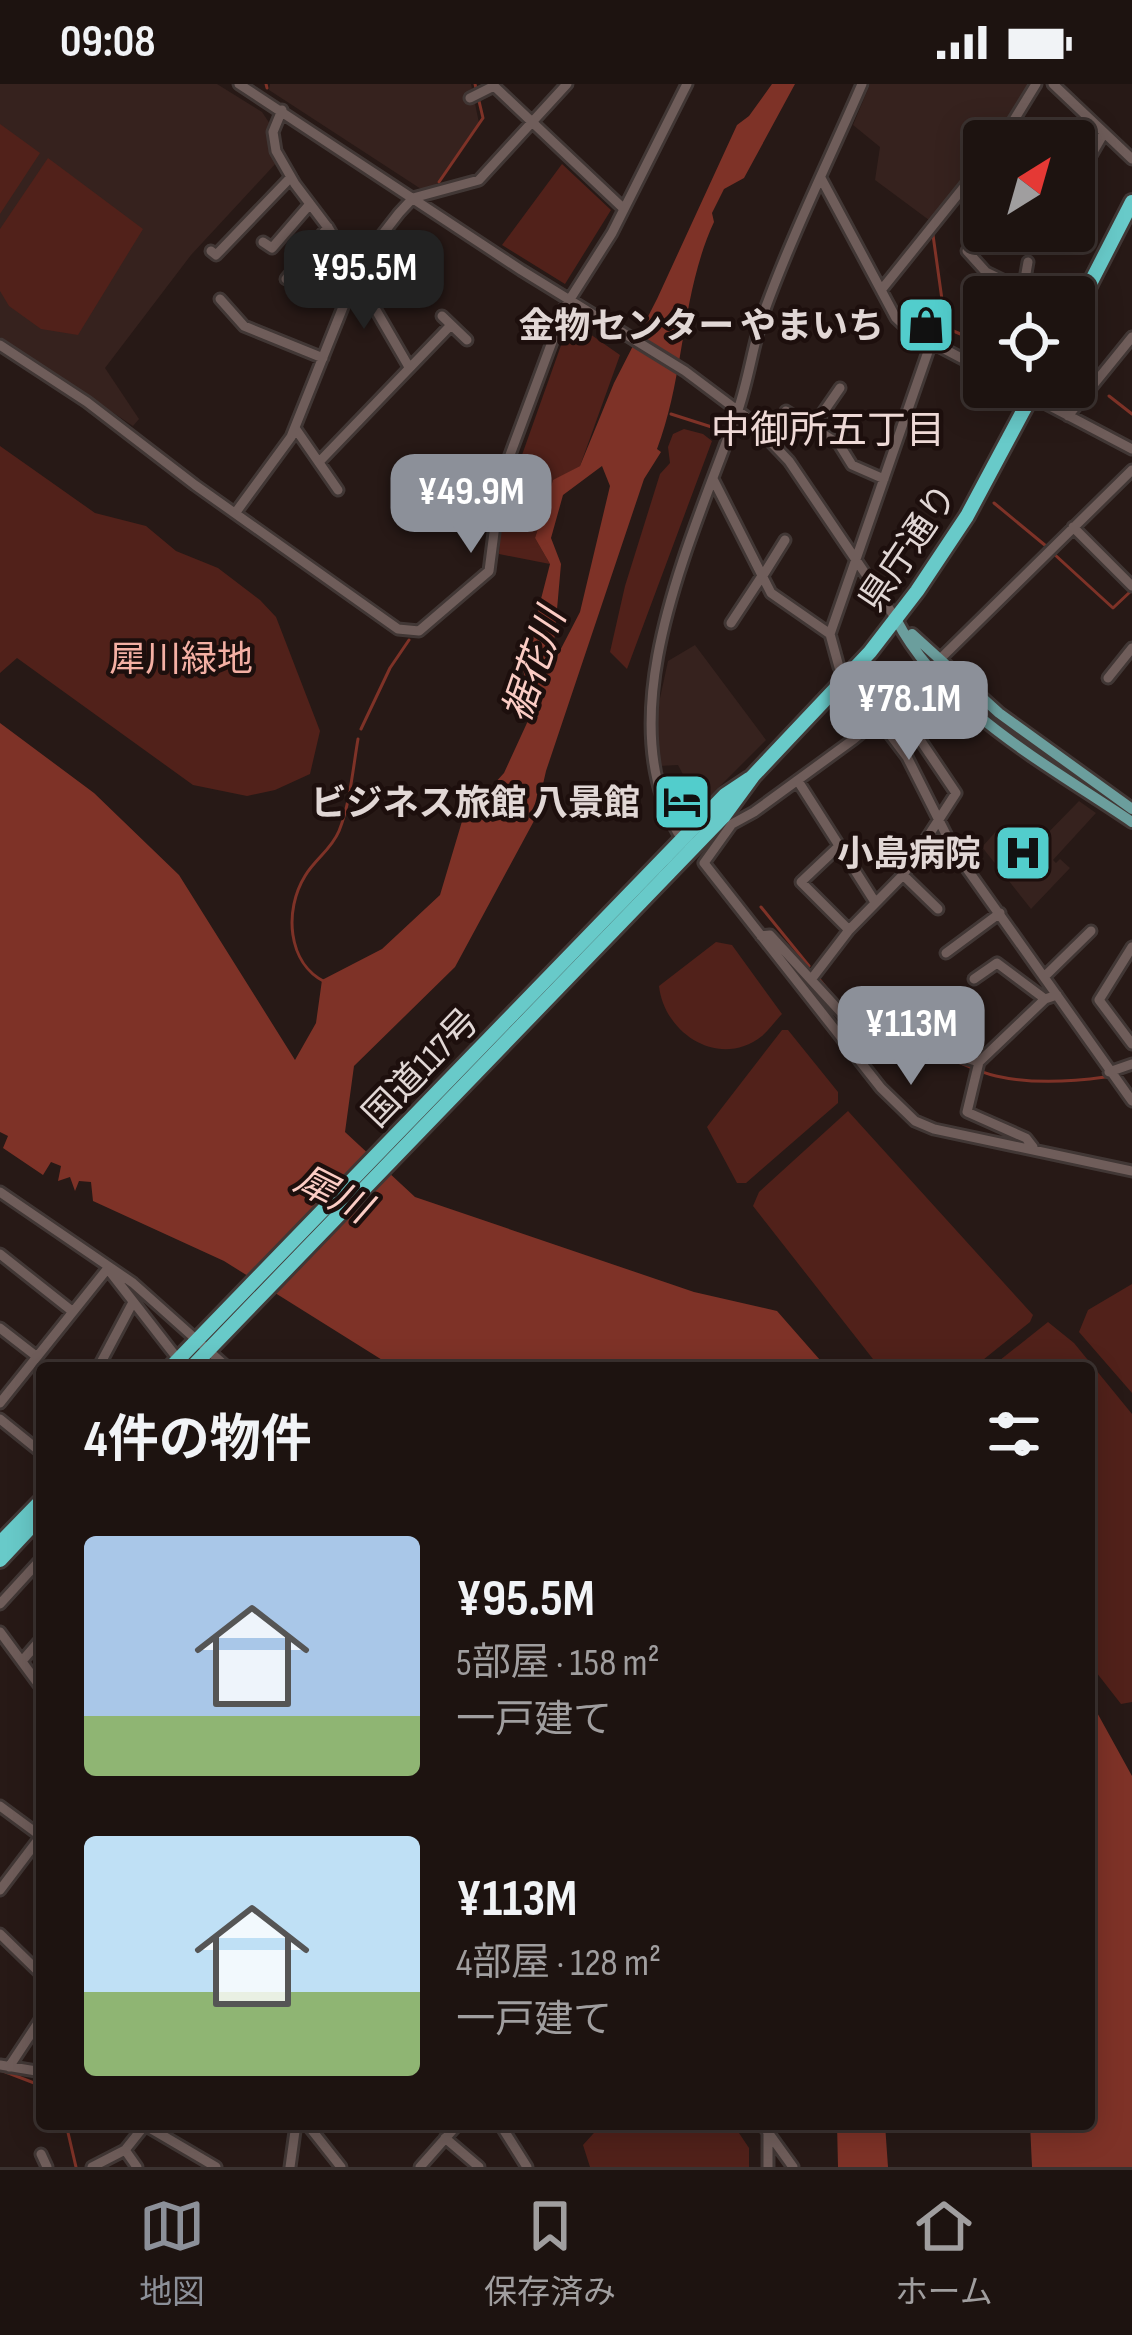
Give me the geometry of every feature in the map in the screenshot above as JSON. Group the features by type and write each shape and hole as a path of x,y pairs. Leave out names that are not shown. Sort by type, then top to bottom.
{"highway":[{"path":"1094,276 1132,202"},
{"name":"県庁通り","path":"723,816 753,776 896,619 967,516 1025,408"},
{"name":"国道117号","path":"195,1362 209,1340 680,845 723,816"},
{"name":"国道117号","path":"172,1361 209,1340"},
{"path":"0,1543 36,1506"},
{"path":"0,1560 36,1521"}],"main road":[{"path":"896,619 935,664 1129,811"}],"street":[{"path":"239,84 734,407 789,461 896,619"},
{"path":"236,512 295,428 361,262 413,198 479,180 568,84"},
{"path":"0,346 87,402 398,628 419,631 489,571 501,479 572,300 687,84"},
{"path":"680,845 663,808 651,757 652,703 670,606 763,315 862,84"},
{"path":"1014,120 1036,84"},
{"path":"1053,84 1132,159"},
{"path":"475,96 494,86 624,209"},
{"path":"282,110 273,132 276,151 328,227 409,367"},
{"path":"1095,148 1104,133"},
{"path":"216,255 291,177"},
{"path":"821,178 866,268 902,326 963,359"},
{"path":"882,289 963,188"},
{"path":"263,242 272,248 310,204"},
{"path":"286,279 328,227"},
{"path":"968,252 992,276"},
{"path":"1025,276 1028,262"},
{"path":"220,299 244,326 322,358"},
{"path":"320,460 447,320 467,340"},
{"path":"1068,416 1132,337"},
{"path":"931,343 830,634 839,667 915,771 955,852 1132,1101"},
{"path":"813,427 840,388"},
{"path":"1057,408 1132,449"},
{"path":"786,411 838,444 852,465 884,479"},
{"path":"295,428 338,490"},
{"path":"1132,470 896,704 798,781 723,816 704,863 881,1088 914,1121 1132,1171"},
{"path":"713,479 778,601 830,634"},
{"path":"1073,527 1132,586"},
{"path":"731,623 785,541"},
{"path":"1108,678 1132,648"},
{"path":"813,977 849,930 903,875 956,793 896,704"},
{"path":"798,781 875,902"},
{"path":"838,847 801,882 849,930"},
{"path":"903,875 938,909"},
{"path":"946,952 1000,913"},
{"path":"1044,976 1091,931"},
{"path":"761,936 770,934 866,1029 978,1067"},
{"path":"1132,947 1099,1000 1132,1044"},
{"path":"974,979 997,963 1045,999"},
{"path":"1033,1148 1026,1138 967,1112 978,1067 1045,999 1057,995"},
{"path":"1109,1072 1132,1064"},
{"path":"0,1192 209,1340 225,1362"},
{"path":"0,1253 72,1311"},
{"path":"108,1268 172,1361"},
{"path":"0,1403 108,1268"},
{"path":"101,1362 132,1304"},
{"path":"0,1328 36,1362"},
{"path":"0,1419 36,1448"},
{"path":"0,1604 36,1565"},
{"path":"0,1632 36,1681"},
{"path":"22,1661 36,1645"},
{"path":"0,1806 36,1833"},
{"path":"0,1890 36,1845"},
{"path":"0,1934 36,1969"},
{"path":"36,2025 5,2066 36,2071"},
{"path":"92,2167 125,2150 140,2130"},
{"path":"153,2130 216,2167"},
{"path":"167,2138 171,2130"},
{"path":"290,2167 295,2130"},
{"path":"312,2130 341,2167"},
{"path":"420,2167 452,2130"},
{"path":"503,2130 522,2164"},
{"path":"765,2130 768,2167"},
{"path":"766,2130 793,2167"},
{"path":"445,2138 478,2167"},
{"path":"125,2150 136,2167"},
{"path":"41,2154 47,2167"},
{"path":"184,2167 197,2156"}],"shaded area":[{"path":"0,84 217,84 262,112 270,124 278,161 191,255 105,368 139,419 133,426 0,337"},
{"path":"270,84 471,84 479,123 436,185 421,189 269,90"},
{"path":"870,84 1033,84 1010,120 963,120 963,185 933,223 875,180 880,147 853,125"},
{"path":"695,645 766,740 699,807 680,788 687,782 678,765 659,766 657,712 668,661"},
{"name":"小島病院","path":"1079,801 1096,813 1053,860 1060,859 1070,868 1031,909 982,847 999,828 1014,842 1025,831 1038,843"}],"green space":[{"path":"0,124 40,153 0,214"},
{"path":"48,158 143,229 78,335 41,329 9,306 0,291 0,229"},
{"path":"562,164 611,210 565,284 502,245"},
{"path":"570,320 620,355 580,466 553,481 535,538 550,564 499,554 502,511"},
{"path":"684,429 712,441 627,669 610,652 625,586 660,474 670,463 668,447 673,434"},
{"name":"犀川緑地","path":"0,446 95,513 146,526 176,551 218,568 260,600 276,617 320,731 310,774 247,796 193,785 17,658 0,673"},
{"path":"716,942 732,945 782,1014 745,1046 712,1048 696,1041 682,1031 663,1003 659,986"},
{"path":"782,1030 788,1030 838,1092 838,1103 746,1183 737,1183 707,1127"},
{"path":"848,1111 1033,1315 1030,1322 980,1362 875,1362 753,1206 759,1192"},
{"path":"1132,1284 1132,1393 1079,1332 1088,1310"},
{"path":"1048,1322 1090,1362 998,1362"},
{"path":"1095,1369 1132,1414 1132,1702 1121,1704 1095,1671"},
{"path":"597,2130 737,2130 749,2148 749,2167 590,2167 583,2145"}],"water":[{"path":"772,84 795,84 744,178 724,189 712,213 714,222 695,277 657,449 661,452 644,479 546,771 535,819 455,967 354,1066 345,1132 415,1197 694,1292 777,1311 822,1362 385,1362 224,1261 93,1201 91,1182 79,1181 75,1191 70,1177 58,1181 61,1166 51,1162 43,1175 3,1148 8,1136 0,1132 0,723 94,793 179,875 295,1060 316,1023 322,980 382,949 440,895 463,818 504,773 532,712 523,669 550,564 535,538 553,480 580,466 614,383 737,125","holes":["602,466 610,486 580,612 552,666 561,564 551,538 563,495"]},
{"path":"1095,1709 1132,1776 1132,2167 1032,2167 1030,2130 1095,2130"},
{"path":"837,2130 885,2130 888,2167 838,2167"}],"waterway":[{"path":"266,84 267,88"},
{"path":"439,182 483,118 475,84"},
{"path":"933,235 944,314"},
{"path":"944,327 963,335"},
{"path":"1109,396 1132,414"},
{"path":"671,414 721,430"},
{"path":"994,503 1046,546"},
{"path":"1054,554 1113,608 1131,591"},
{"path":"361,729 409,640"},
{"path":"325,982 312,973 296,949 294,904 305,876 339,831 358,739"},
{"path":"761,907 809,966"},
{"path":"819,979 835,999"},
{"path":"940,1055 1009,1079 1105,1077"},
{"path":"0,2070 36,2084"},
{"path":"67,2130 76,2167"}],"place":[{"name":"金物センター やまいち","path":"926,325"},
{"name":"ビジネス旅館 八景館","path":"682,802"},
{"name":"小島病院","path":"1023,853"}],"district":[{"name":"中御所五丁目","path":"828,429"}],"water label":[{"name":"裾花川","path":"533,665"},
{"name":"犀川","path":"333,1193"}]}
